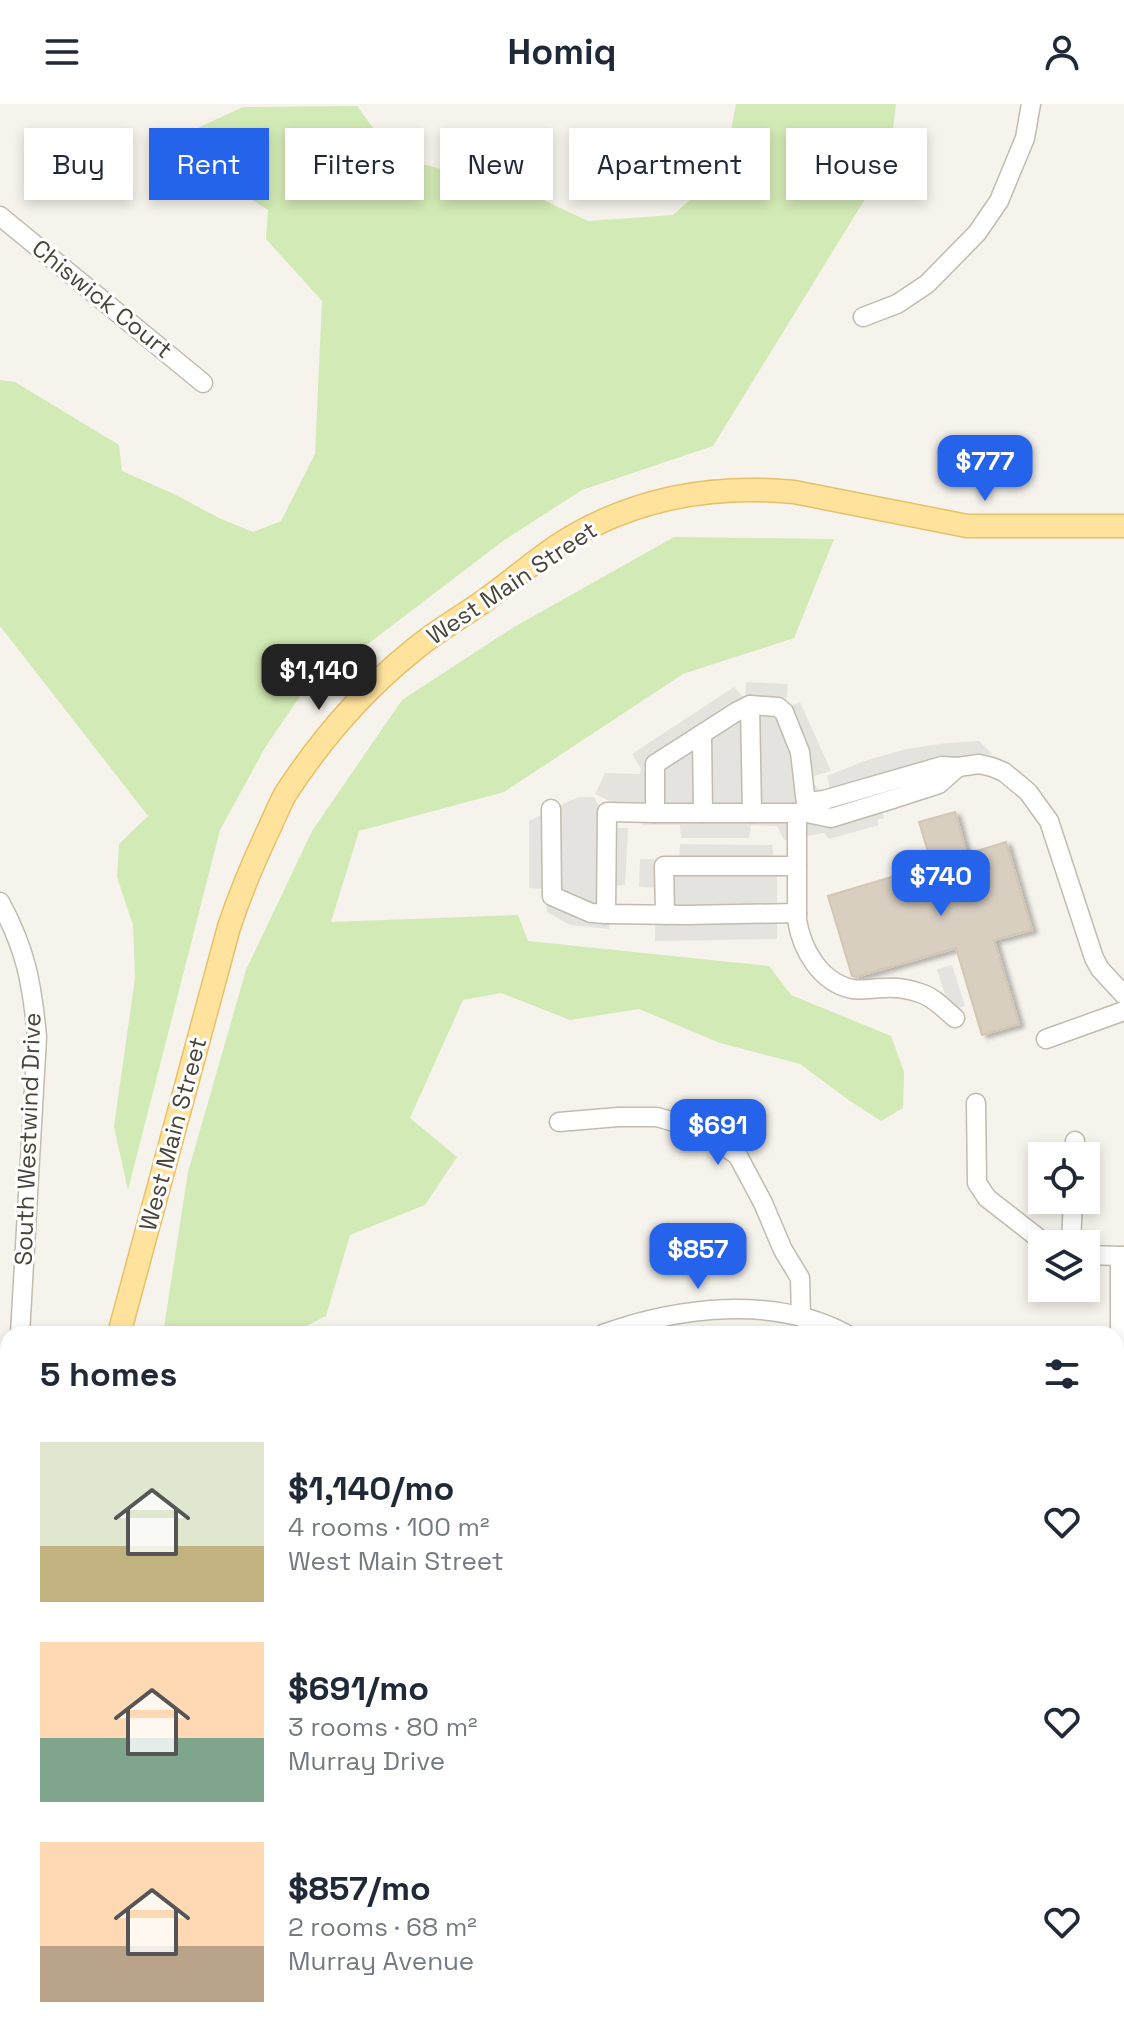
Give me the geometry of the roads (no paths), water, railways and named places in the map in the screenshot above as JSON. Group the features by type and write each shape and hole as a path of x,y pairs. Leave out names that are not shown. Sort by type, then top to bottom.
{"main road":[{"name":"West Main Street","path":"121,1326 225,942 244,884 285,795 326,739 363,696 411,651 579,532 630,509 684,495 725,490 767,490 822,497 967,526 1124,526"}],"street":[{"path":"863,317 897,304 927,284 977,233 999,201 1020,151 1031,104"},
{"name":"Chiswick Court","path":"0,216 203,383"},
{"path":"750,705 752,813"},
{"path":"655,813 655,764 750,705 778,707 784,712 800,752 803,809 797,866 797,913 800,937 807,953 826,975 853,990 885,987 922,993 955,1018"},
{"path":"702,734 703,813"},
{"path":"606,914 607,812 752,813 803,809 831,818 939,784 958,767 979,764 1004,772 1028,792 1049,821 1094,958 1124,995"},
{"path":"551,809 552,896 591,913 797,913"},
{"path":"665,915 664,866 797,866"},
{"name":"South Westwind Drive","path":"0,902 15,930 27,964 37,1037 20,1326"},
{"path":"1046,1039 1124,1011"},
{"path":"976,1103 977,1183 987,1198 1028,1230"},
{"path":"559,1122 657,1117 702,1130 738,1156 783,1250 800,1278 801,1316"},
{"path":"1100,1255 1122,1256 1120,1326"},
{"path":"630,1326 681,1314 711,1311 756,1311 801,1316 826,1326"}]}
